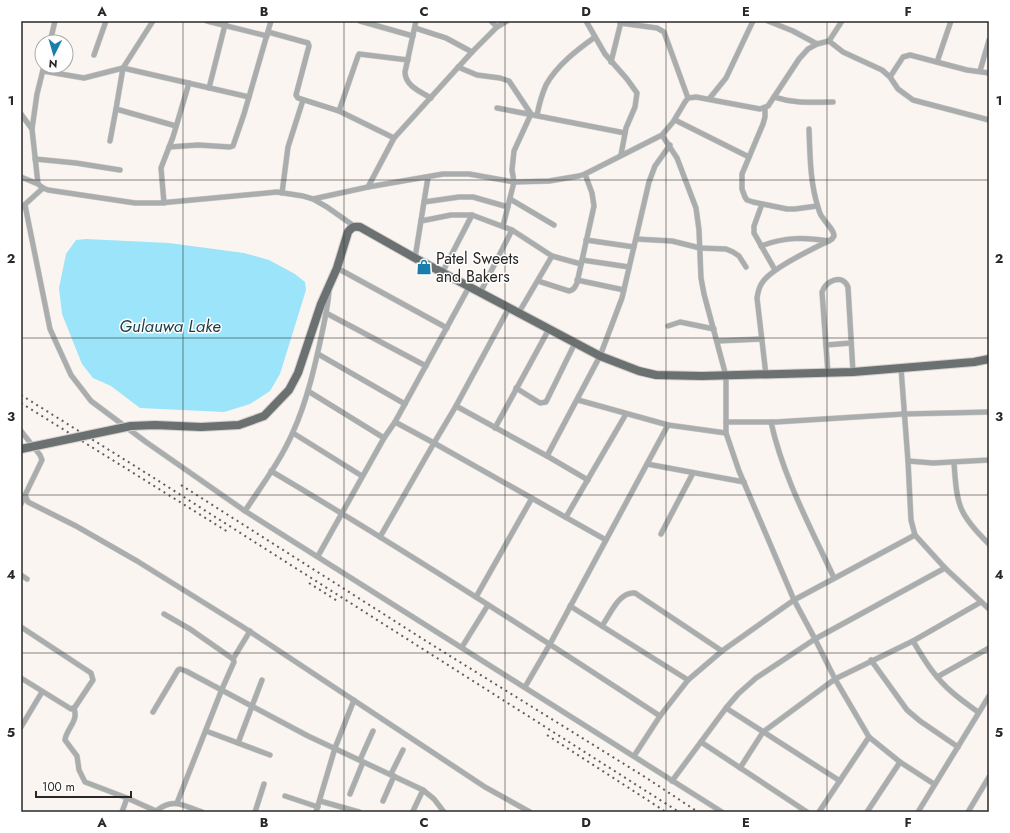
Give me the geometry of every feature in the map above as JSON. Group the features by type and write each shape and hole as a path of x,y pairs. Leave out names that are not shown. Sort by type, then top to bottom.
{"main road":[{"path":"21,449 131,426 155,425 201,427 240,425 264,416 289,390 298,373 321,304 337,268 348,232 354,226 360,227 518,314 600,356 639,372 702,376 828,373 974,362 989,359"}],"street":[{"path":"52,34 55,21"},
{"path":"94,55 106,21"},
{"path":"110,141 123,68 153,21"},
{"path":"207,21 226,23 308,43 310,50 296,95 298,98 339,111 394,138"},
{"path":"169,148 198,145 232,147 249,97 271,21"},
{"path":"360,21 413,36"},
{"path":"416,21 405,78 408,83 431,98"},
{"path":"491,21 497,27"},
{"path":"368,187 394,138 472,52 497,27 508,21"},
{"path":"586,21 605,54 637,93 635,107 625,133 621,155"},
{"path":"710,99 726,78 753,21"},
{"path":"768,21 793,31 817,44"},
{"path":"313,199 368,187 444,174 469,174 514,182 549,181 585,174 662,135 675,120 688,98 696,97 710,99 760,109 768,106 799,58 808,49 817,44 829,41 841,21"},
{"path":"937,62 951,21"},
{"path":"611,62 621,22 656,28 664,32 688,98"},
{"path":"209,88 226,23"},
{"path":"415,28 446,38 472,52"},
{"path":"537,115 546,85 553,75 574,53 595,37"},
{"path":"980,72 989,40"},
{"path":"829,41 843,52 882,70 890,77 898,89 913,100 989,120"},
{"path":"339,111 358,56 363,54 408,60"},
{"path":"890,77 903,58 907,55 967,70 989,73"},
{"path":"458,67 476,75 500,78 509,81 531,114"},
{"path":"68,74 84,78 123,68 249,97"},
{"path":"42,74 32,129 40,186 23,206 50,329 71,375 91,401 146,442 245,510 722,812"},
{"path":"164,203 161,168 169,148 189,83"},
{"path":"774,97 790,102 800,103 833,102"},
{"path":"282,193 288,147 303,100"},
{"path":"497,108 625,133"},
{"path":"764,108 765,117 763,124 742,174 742,189 745,197 747,200 762,204 795,209 817,206"},
{"path":"116,109 176,126"},
{"path":"21,114 32,129"},
{"path":"503,226 514,182 512,170 514,151 531,114"},
{"path":"675,120 749,157"},
{"path":"766,375 757,298 762,282 775,270 834,236 834,233 823,219 817,206 810,154 809,129"},
{"path":"662,135 670,145 677,158 696,208 703,289 726,376 726,433 744,482 794,600 835,680 869,738 900,762 934,784"},
{"path":"547,456 600,356 624,290 649,182 655,166 670,145"},
{"path":"36,159 76,163 120,170"},
{"path":"538,281 572,291 578,280 594,206 592,193 585,174"},
{"path":"21,177 48,190 135,203 164,203 277,192 313,199 354,226"},
{"path":"415,258 428,177"},
{"path":"424,202 459,196 473,197 508,207"},
{"path":"510,199 554,224"},
{"path":"762,204 754,226 754,232 775,270"},
{"path":"421,220 450,215 472,215 512,230 552,256 582,262 629,267"},
{"path":"442,272 472,215"},
{"path":"480,293 512,230"},
{"path":"762,246 774,241 786,239 800,238 829,240"},
{"path":"636,239 672,241 700,248 726,249 739,256 746,267"},
{"path":"586,240 634,247"},
{"path":"518,314 552,256"},
{"path":"337,268 447,328"},
{"path":"828,373 822,292 827,284 835,279 842,279 846,282 848,287 853,372"},
{"path":"578,280 624,290"},
{"path":"245,510 282,455 301,413 318,354 330,284"},
{"path":"318,556 362,476 395,422 469,287"},
{"path":"380,537 456,406 509,308"},
{"path":"326,313 426,366"},
{"path":"668,326 674,323 684,322 714,329"},
{"path":"495,428 549,329"},
{"path":"717,342 762,339"},
{"path":"516,388 540,403 546,402 575,343"},
{"path":"826,345 851,343"},
{"path":"318,354 405,404"},
{"path":"901,368 911,520 915,535 946,568 989,609"},
{"path":"308,391 384,438"},
{"path":"578,400 668,426 726,433"},
{"path":"456,406 588,480"},
{"path":"726,422 771,422 904,414 989,412"},
{"path":"566,518 626,414"},
{"path":"395,422 606,540"},
{"path":"771,422 775,441 785,468 834,578"},
{"path":"525,687 550,644 668,426"},
{"path":"21,430 40,455 42,460 21,504"},
{"path":"293,433 362,476"},
{"path":"908,461 954,463 989,460"},
{"path":"954,463 956,492 959,504 965,517 989,544"},
{"path":"647,464 744,482"},
{"path":"271,471 342,512 550,644 660,716"},
{"path":"661,534 694,473"},
{"path":"26,495 28,502 76,526 137,561 250,631 485,786 530,812"},
{"path":"476,597 532,498"},
{"path":"634,756 660,716 688,680 722,651 794,600 915,535"},
{"path":"672,780 726,708 738,694 756,678 815,639 946,568"},
{"path":"21,575 27,579"},
{"path":"602,626 621,598 630,592 635,593 722,651"},
{"path":"740,768 764,732 835,680 871,660 913,641 981,602"},
{"path":"462,647 488,605"},
{"path":"570,606 688,680"},
{"path":"164,614 190,628 233,659"},
{"path":"21,627 91,673 93,680 74,709"},
{"path":"177,804 222,689 234,664 233,659 250,631"},
{"path":"913,641 937,677 952,693 978,712"},
{"path":"937,677 989,648"},
{"path":"871,660 907,710 920,722 958,747"},
{"path":"153,712 178,670 180,669 186,671 222,689 252,707 423,790 434,799 444,812"},
{"path":"21,678 66,707 74,709"},
{"path":"238,743 262,680"},
{"path":"21,726 42,692"},
{"path":"918,812 989,696"},
{"path":"318,807 335,748 354,700"},
{"path":"726,708 840,781"},
{"path":"74,709 76,715 65,740 77,756 79,770 85,782 156,811 164,805 171,803 200,812"},
{"path":"206,731 270,755"},
{"path":"350,794 373,731"},
{"path":"819,812 869,738"},
{"path":"701,742 807,812"},
{"path":"383,801 402,750"},
{"path":"867,812 900,762"},
{"path":"968,812 989,777"},
{"path":"255,812 264,784"},
{"path":"413,811 423,790"},
{"path":"285,796 318,807 359,812"},
{"path":"122,812 127,798"}],"water":[{"name":"Gulauwa Lake","path":"86,239 169,243 244,253 269,260 295,274 305,282 306,290 280,374 270,391 250,404 224,412 140,408 111,386 93,378 82,364 62,314 59,288 66,254 76,240"}],"railway":[{"path":"21,395 679,812"},
{"path":"21,403 228,532"},
{"path":"181,485 426,641 645,777 698,812"},
{"path":"309,583 339,602"},
{"path":"547,735 666,812"}],"place":[{"name":"Patel Sweets and Bakers","path":"424,267"}]}
